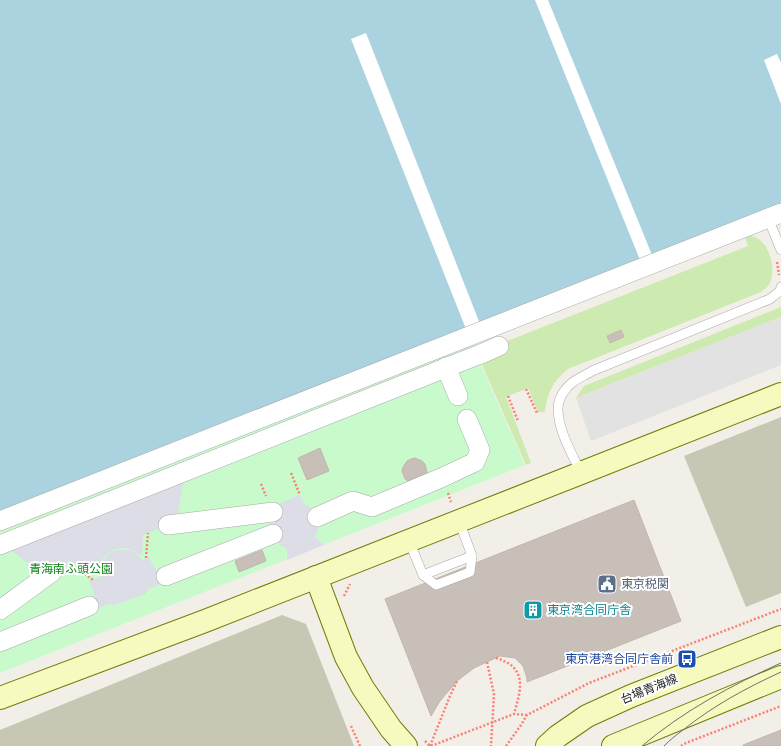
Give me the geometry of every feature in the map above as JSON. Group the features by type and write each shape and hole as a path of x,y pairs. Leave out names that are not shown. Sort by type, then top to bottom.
{"street":[{"path":"0,521 775,215"},
{"path":"0,545 499,346"},
{"path":"446,367 458,396"},
{"path":"0,698 205,621 781,394"},
{"path":"317,517 354,501 372,507 475,462 480,450 467,419"},
{"path":"168,525 273,512"},
{"path":"166,576 272,534"},
{"path":"0,610 52,572"},
{"path":"316,577 343,651 363,688 391,729 413,741"},
{"path":"0,642 89,606"},
{"name":"台場青海線","path":"547,746 558,736 587,716 631,696 781,637"},
{"path":"613,746 781,677"}],"lane":[{"path":"775,215 781,250"},
{"path":"581,473 559,423 558,407 563,393 574,381 592,371 770,299 780,291 781,287"},
{"path":"409,541 422,575 436,585 470,572 472,556 459,521"},
{"path":"422,575 472,556"}],"path":[{"path":"526,389 537,413"},
{"path":"508,396 518,421"},
{"path":"291,473 300,495"},
{"path":"146,558 148,533"},
{"path":"72,564 93,580"},
{"path":"413,741 430,746 514,714 527,715 589,684 781,609"},
{"path":"496,658 508,663 518,673 521,684 514,714"},
{"path":"486,662 494,694 491,746"},
{"path":"430,746 457,681"},
{"path":"681,746 781,706"},
{"path":"506,746 527,715"},
{"path":"352,726 360,746"}],"shaded area":[{"path":"781,317 781,365 591,441 576,398"},
{"path":"781,417 781,593 746,607 684,456"},
{"path":"185,473 178,513 166,519 168,525 143,535 142,556 130,549 121,548 113,550 106,555 101,561 97,573 77,562 52,572 48,566 37,570 3,544"},
{"path":"300,495 303,502 316,514 318,530 315,537 324,545 287,560 287,549 280,545 271,532 271,507"},
{"path":"129,550 137,554 143,560 149,557 153,566 157,570 164,571 168,581 149,589 145,594 114,605 109,604 91,611 94,593 89,581 99,577 99,569 107,556 113,551"},
{"path":"282,615 306,624 354,746 0,746 0,730"}],"green space":[{"path":"744,235 759,239 764,244 771,258 771,280 767,287 761,292 568,369 558,378 549,393 545,412 538,412 528,388 506,397 531,463 526,465 479,358 495,357 508,351 505,342 748,246"},
{"path":"781,307 781,317 576,398 584,386"},
{"name":"青海南ふ頭公園","path":"470,340 525,465 0,673 0,520"}],"water":[{"path":"0,0 781,0 781,204 0,516"}],"pier":[{"path":"535,0 548,0 652,255 640,260"},
{"path":"366,33 480,324 466,329 351,39"},
{"path":"777,54 781,63 781,104 764,60"}],"building":[{"path":"621,330 624,337 610,343 607,336"},
{"path":"320,448 329,471 307,480 298,458"},
{"path":"415,458 425,464 427,472 426,476 412,483 405,479 402,471 407,461"},
{"name":"東京湾合同庁舎","path":"634,500 681,621 527,682 523,666 515,658 500,656 474,668 457,681 440,701 431,716 385,599"},
{"path":"262,550 266,561 239,572 235,561"},
{"path":"781,730 781,746 743,746 743,745"}],"tram line":[{"path":"642,746 674,721 691,710 744,680 781,663"},
{"path":"664,746 694,721 718,705 755,684 781,672"}],"place":[{"name":"東京税関","path":"607,584"},
{"name":"東京湾合同庁舎","path":"533,610"},
{"name":"東京港湾合同庁舎前","path":"687,659"}]}
